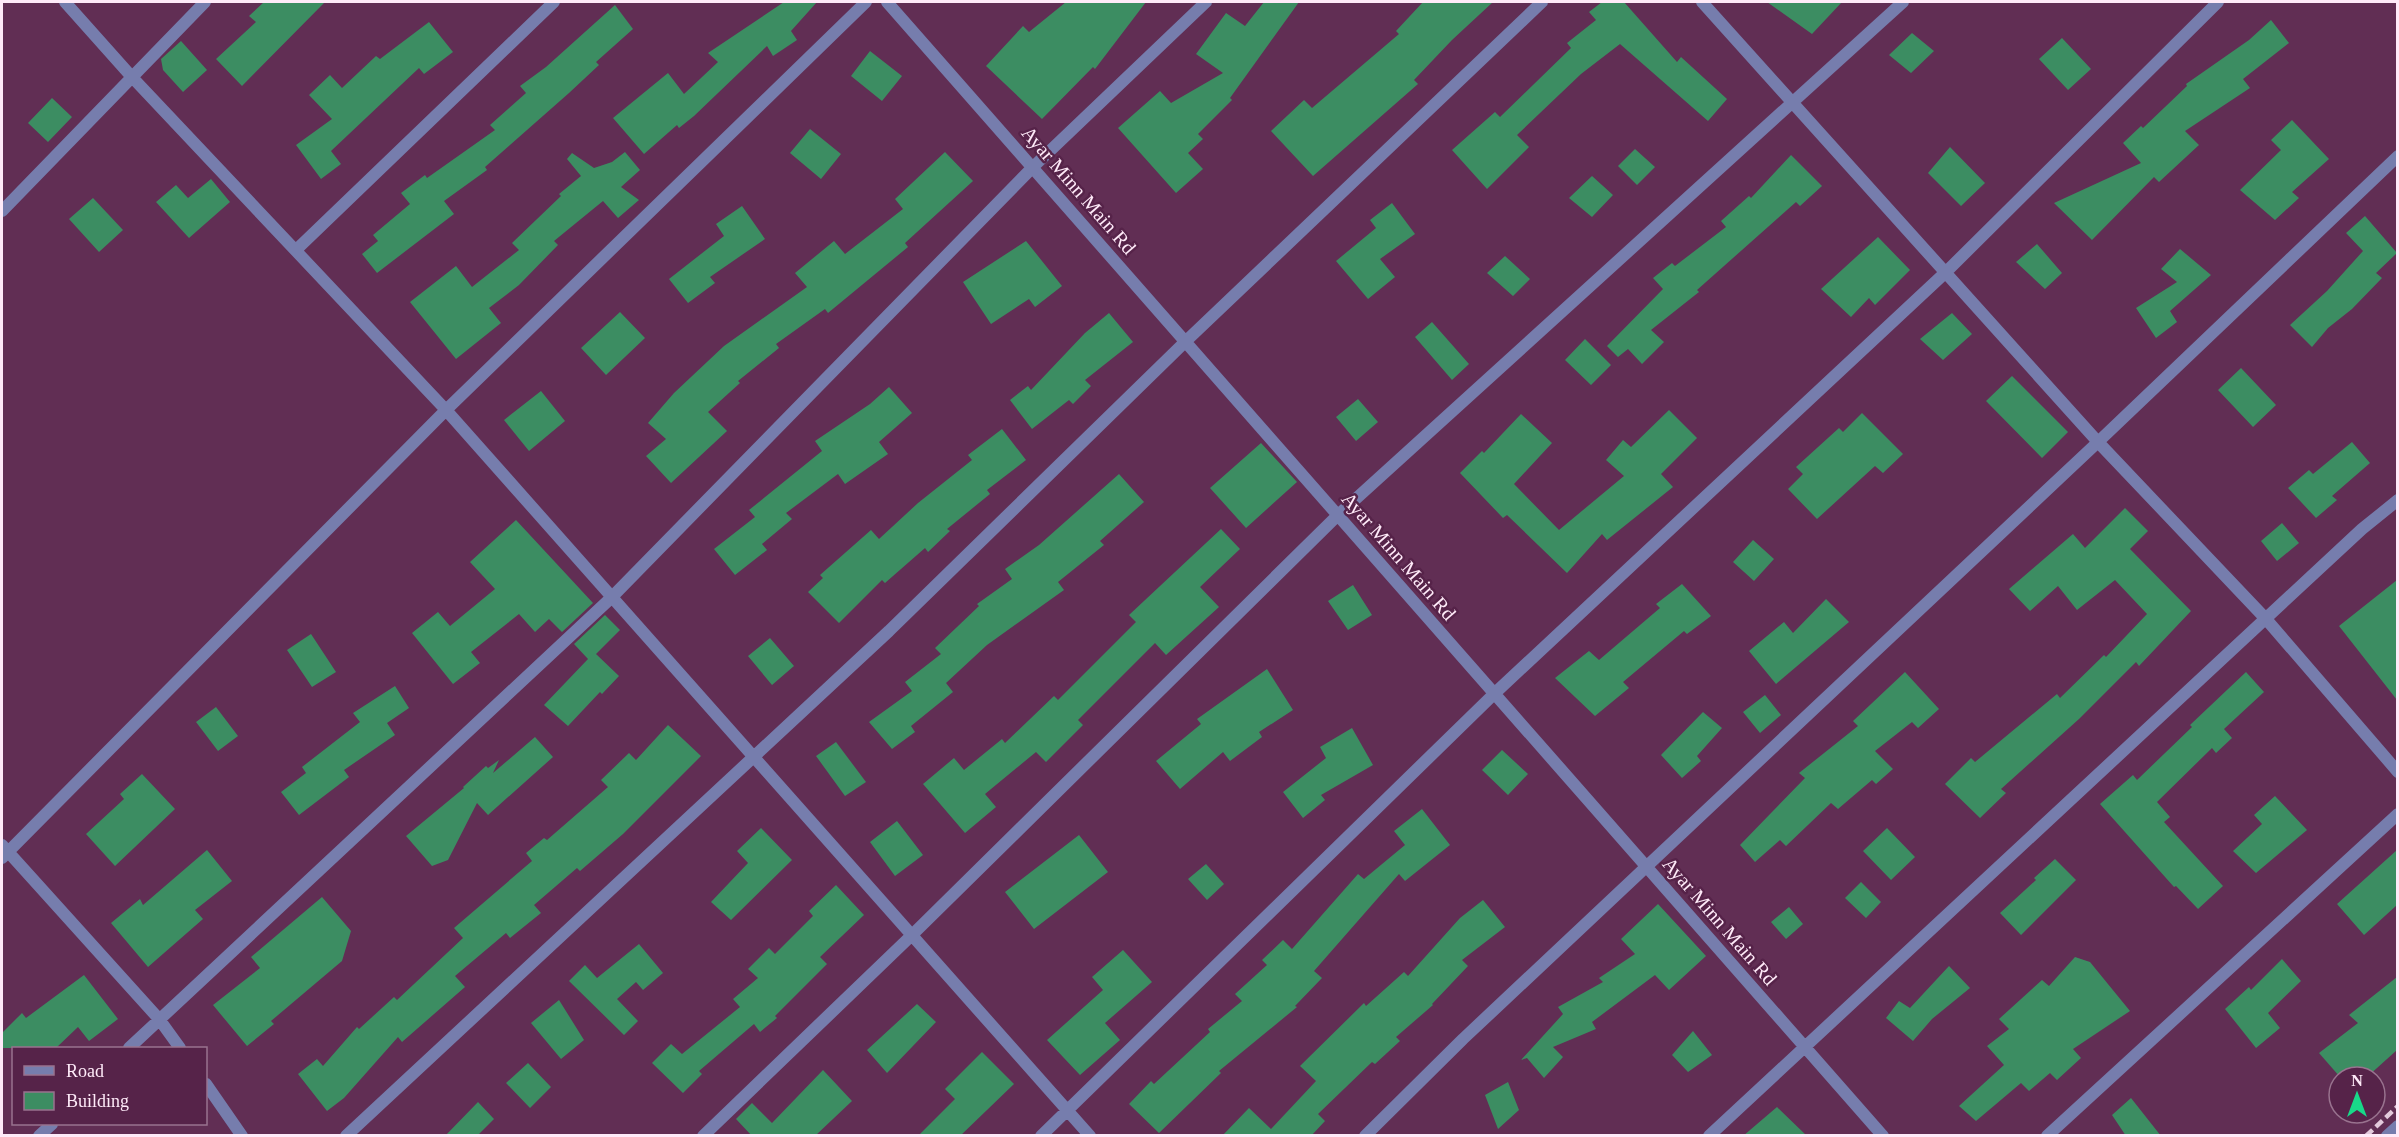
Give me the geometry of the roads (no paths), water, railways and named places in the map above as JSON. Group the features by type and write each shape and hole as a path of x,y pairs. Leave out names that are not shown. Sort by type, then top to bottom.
{"street":[{"path":"65,2 131,76 446,410 1090,1136"},
{"path":"2,211 205,2"},
{"path":"296,250 554,2"},
{"path":"179,1047 159,1019 4,852 446,410 866,2"},
{"name":"Ayar Minn Main Rd","path":"887,2 1883,1136"},
{"path":"130,1047 611,598 1033,167 1206,2"},
{"path":"346,1136 889,631 1185,342 1542,2"},
{"path":"1702,2 2098,442 2266,619 2397,772"},
{"path":"703,1136 912,935 1338,515 1903,2"},
{"path":"1041,1136 1495,693 1946,272 2218,2"},
{"path":"1365,1136 1463,1039 2098,442 2397,156"},
{"path":"1709,1136 2362,528 2397,500"},
{"path":"2047,1136 2397,814"},
{"path":"207,1085 243,1136"},
{"path":"39,1136 51,1125"},
{"path":"2387,1136 2397,1126"}],"railway":[{"path":"2366,1136 2398,1106"}]}
